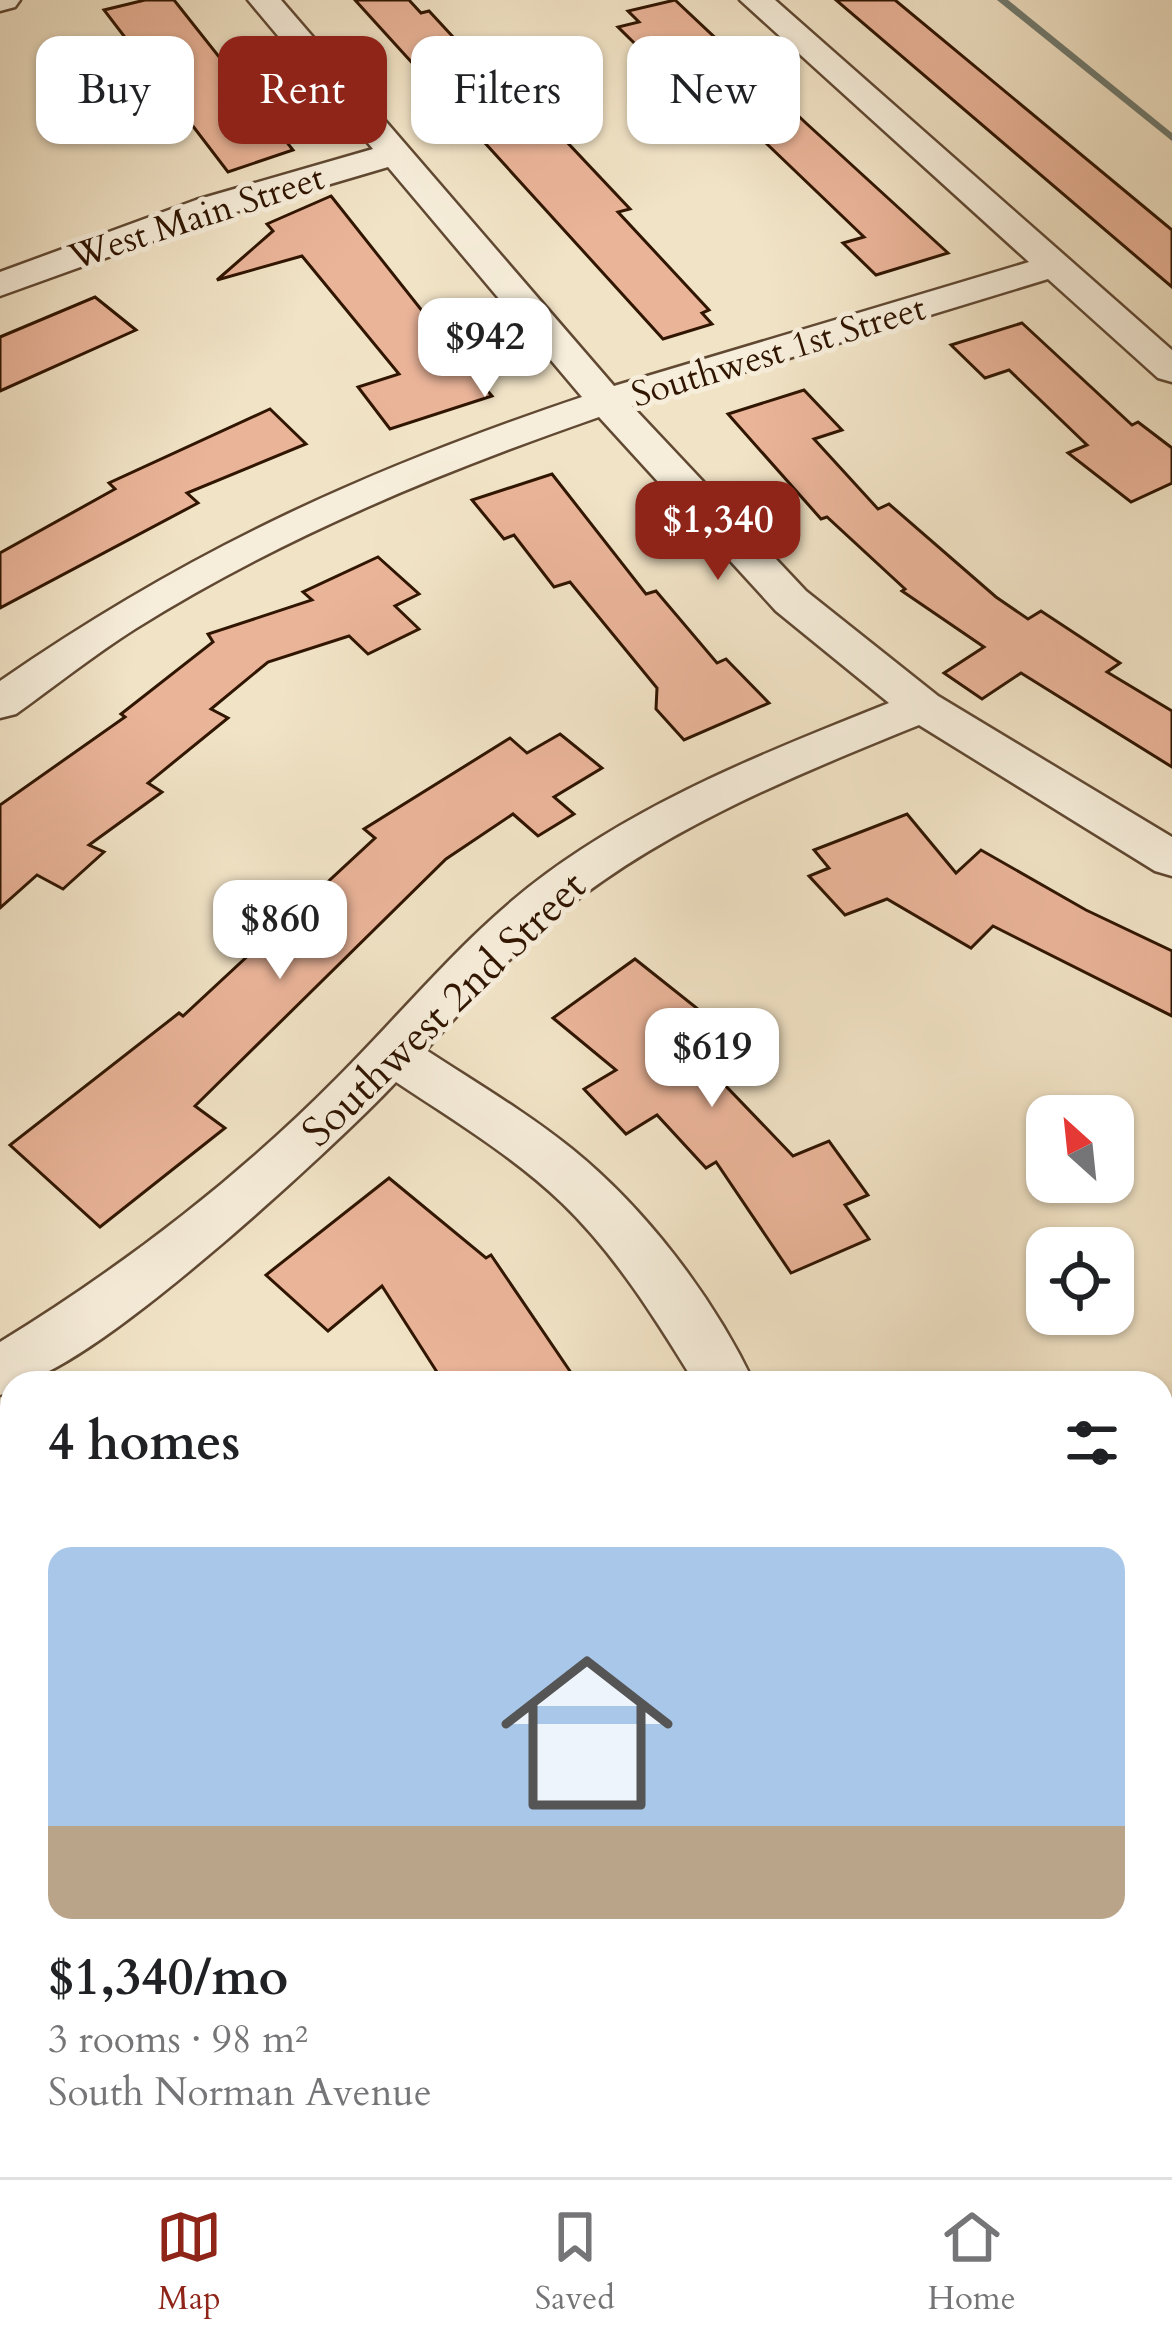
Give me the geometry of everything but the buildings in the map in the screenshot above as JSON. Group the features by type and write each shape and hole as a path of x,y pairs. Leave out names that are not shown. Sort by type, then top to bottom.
{"street":[{"path":"264,0 607,402 776,586 922,707 1172,859"},
{"path":"756,0 1172,370"},
{"name":"West Main Street","path":"0,285 209,208 395,154"},
{"name":"Southwest 1st Street","path":"0,704 113,622 187,576 297,519 490,439 1051,267"},
{"name":"Southwest 2nd Street","path":"0,1371 144,1277 324,1124 490,952 560,888 622,845 761,771 922,707"},
{"path":"393,1054 529,1146 598,1205 640,1254 718,1371"}],"waterway":[{"path":"1002,0 1172,138"}]}
